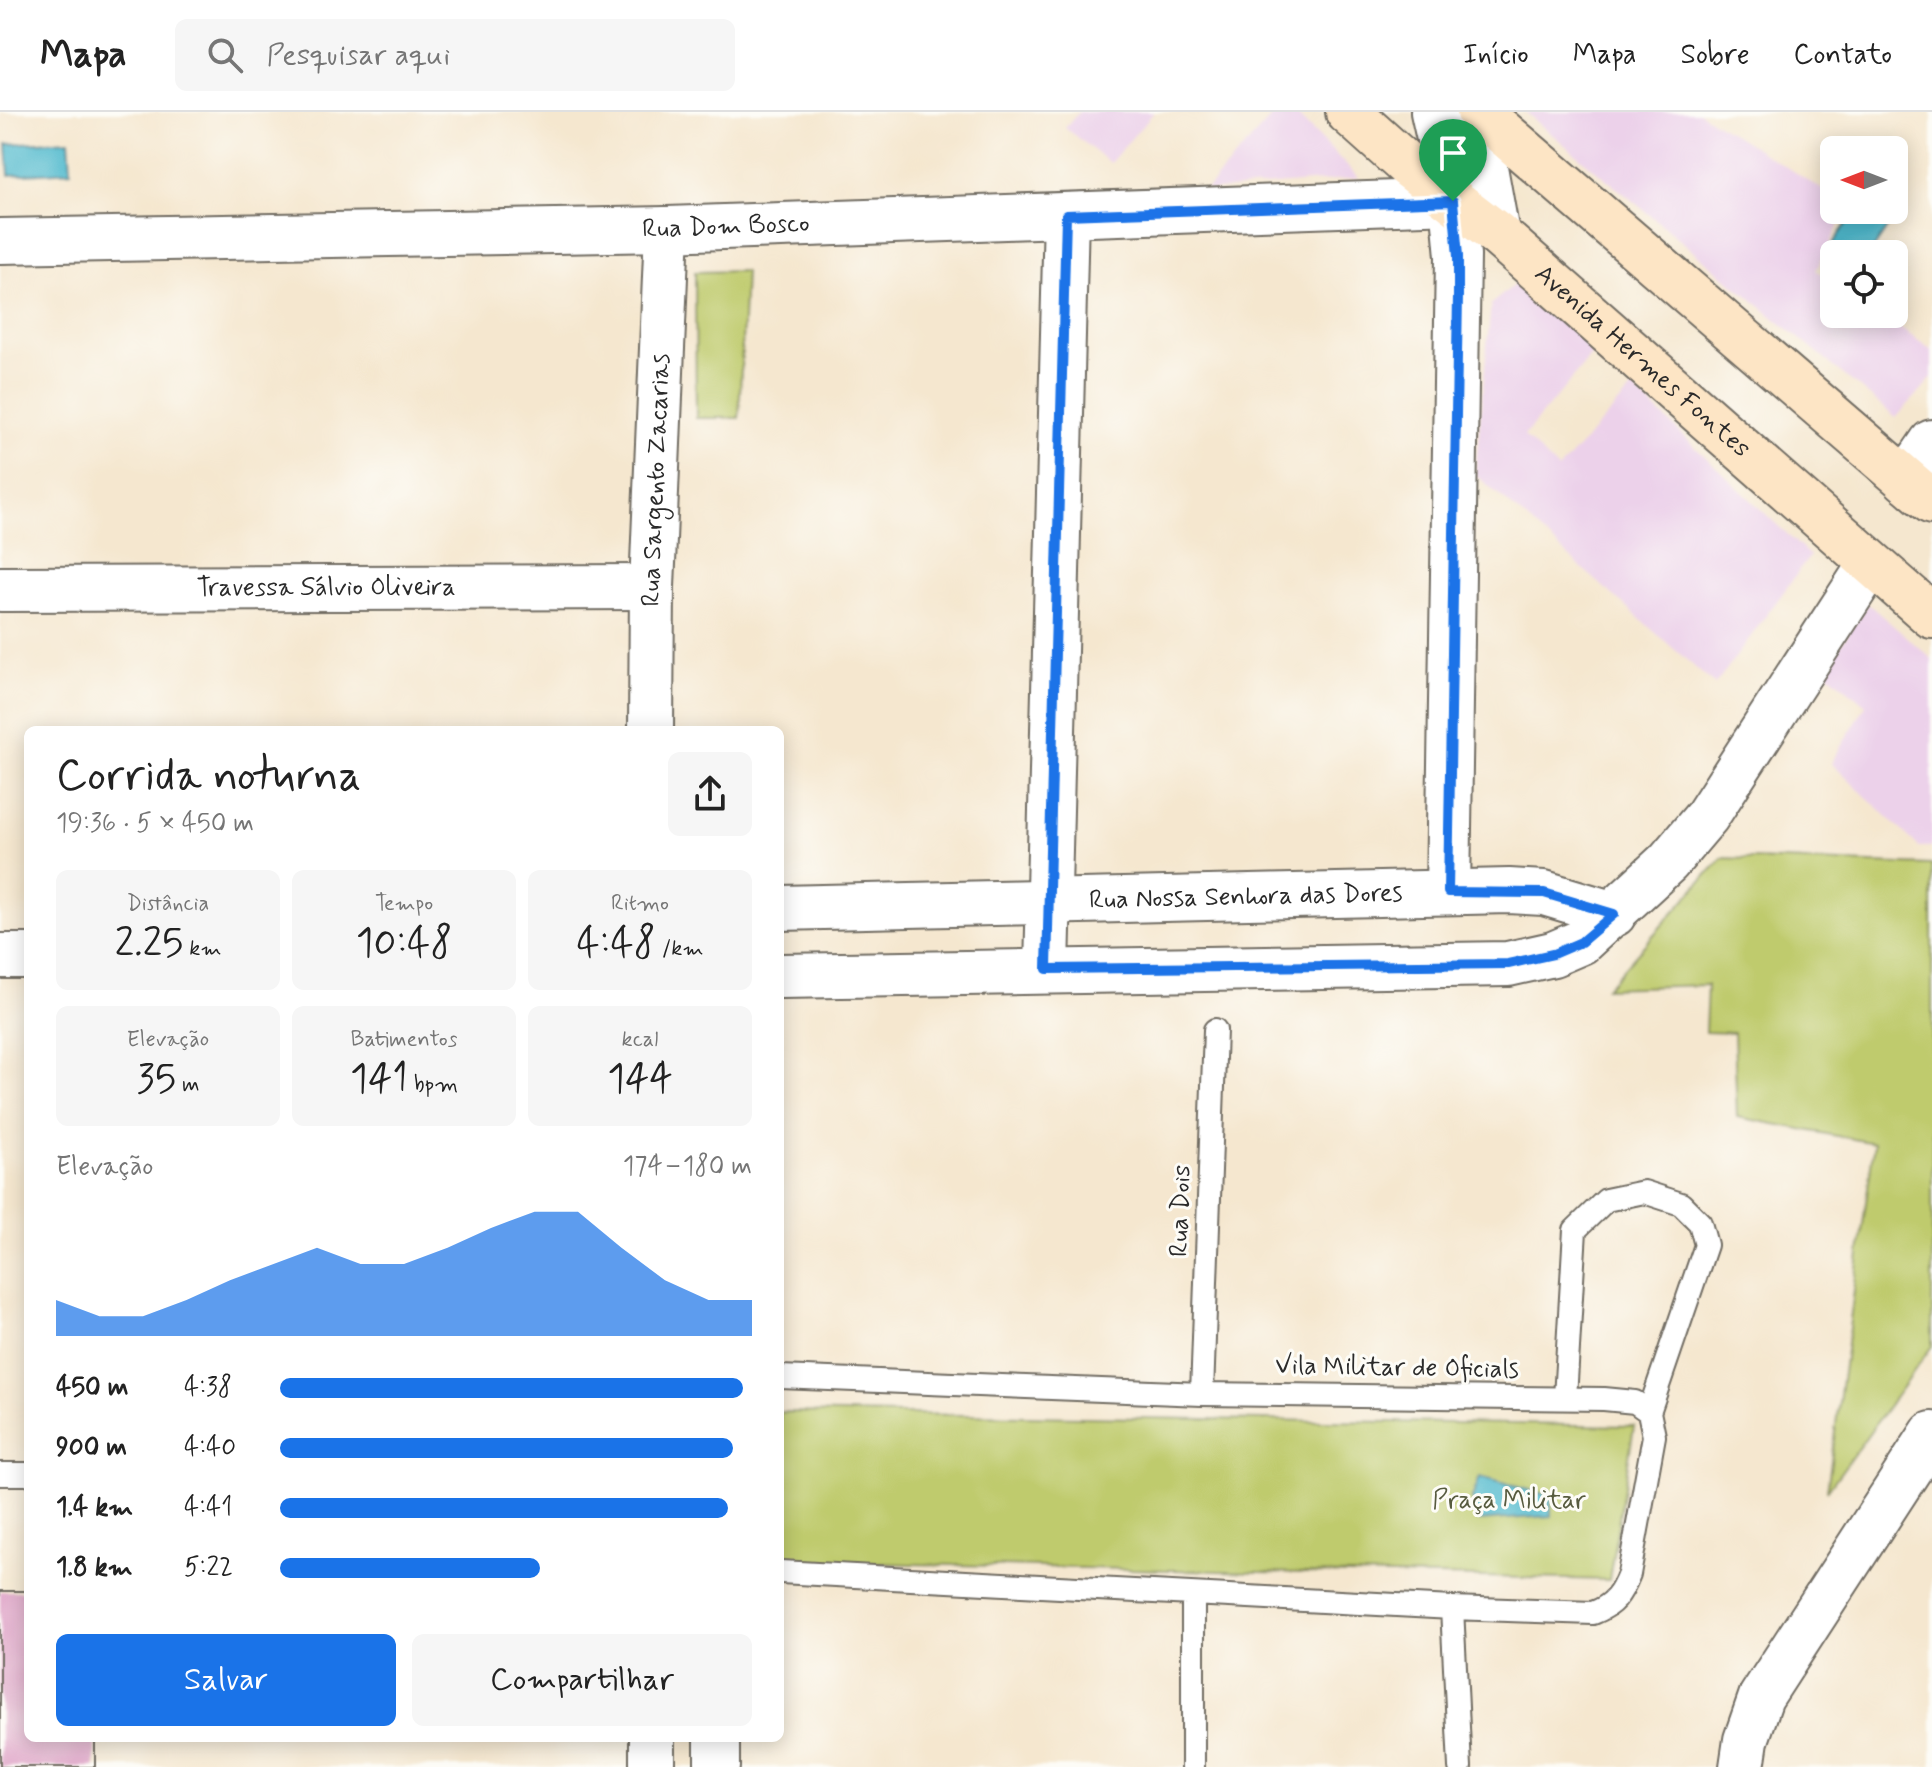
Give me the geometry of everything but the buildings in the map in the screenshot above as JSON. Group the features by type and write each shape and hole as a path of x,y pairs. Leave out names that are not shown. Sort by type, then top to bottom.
{"main road":[{"name":"Avenida Hermes Fontes","path":"1348,112 1497,234 1870,565 1932,616"},
{"path":"1477,112 1919,491"}],"street":[{"path":"1433,112 1453,201 1458,256 1448,892"},
{"path":"1477,112 1497,234"},
{"name":"Rua Dom Bosco","path":"0,241 667,229 1453,201"},
{"path":"1047,969 1066,215"},
{"name":"Rua Sargento Zacarias","path":"651,726 652,587 667,229"},
{"path":"1919,491 1932,442"},
{"path":"784,976 1047,969 1508,964 1553,954 1581,942 1614,914 1668,862 1707,816 1870,565"},
{"name":"Travessa Sálvio Oliveira","path":"0,589 652,587"},
{"name":"Rua Nossa Senhora das Dores","path":"784,908 1448,892 1544,893 1614,914"},
{"path":"0,956 24,956"},
{"path":"1742,1767 1746,1740 1761,1697 1932,1434"},
{"path":"652,1742 652,1767"},
{"path":"717,1742 717,1767"}],"lane":[{"name":"Rua Dois","path":"1202,1394 1215,1030"},
{"path":"784,1572 1452,1608 1593,1613 1611,1606 1622,1592 1629,1574 1654,1436 1649,1412 1706,1245 1700,1223 1681,1204 1644,1192 1606,1200 1575,1230 1565,1398"},
{"name":"Vila Militar de Oficials","path":"784,1377 1202,1394 1565,1398 1635,1402 1649,1412"},
{"path":"0,1474 24,1474"},
{"path":"1193,1595 1193,1767"},
{"path":"1452,1608 1460,1767"}],"shaded area":[{"path":"1079,112 1154,112 1110,163 1065,128"},
{"path":"1276,112 1294,112 1359,178 1205,191"},
{"path":"1525,112 1698,112 1820,188 1820,224 1840,224 1832,240 1820,240 1820,262 1816,270 1820,273 1820,328 1900,328 1932,350 1932,378 1896,418"},
{"path":"1519,281 1595,351 1524,436 1558,470 1633,388 1810,556 1715,685 1475,474 1491,304"},
{"path":"1868,604 1932,659 1932,847 1919,847 1831,763 1866,705 1824,670"}],"green space":[{"path":"745,271 739,418 696,418 695,272"},
{"path":"1722,858 1932,865 1932,1346 1827,1491 1874,1143 1737,1117 1734,1033 1705,1032 1707,985 1606,988"},
{"name":"Praça Militar","path":"784,1412 1634,1426 1609,1580 784,1561"}],"water":[{"path":"69,140 71,171 9,175 7,144"},
{"path":"1846,224 1884,224 1888,227 1879,240 1835,240"},
{"path":"1480,1477 1551,1496 1551,1516 1477,1521 1472,1498"}],"route":[{"path":"1453,201 1458,295 1448,892 1544,893 1614,914 1581,942 1553,954 1508,964 1047,969 1066,215 1453,201"}]}
